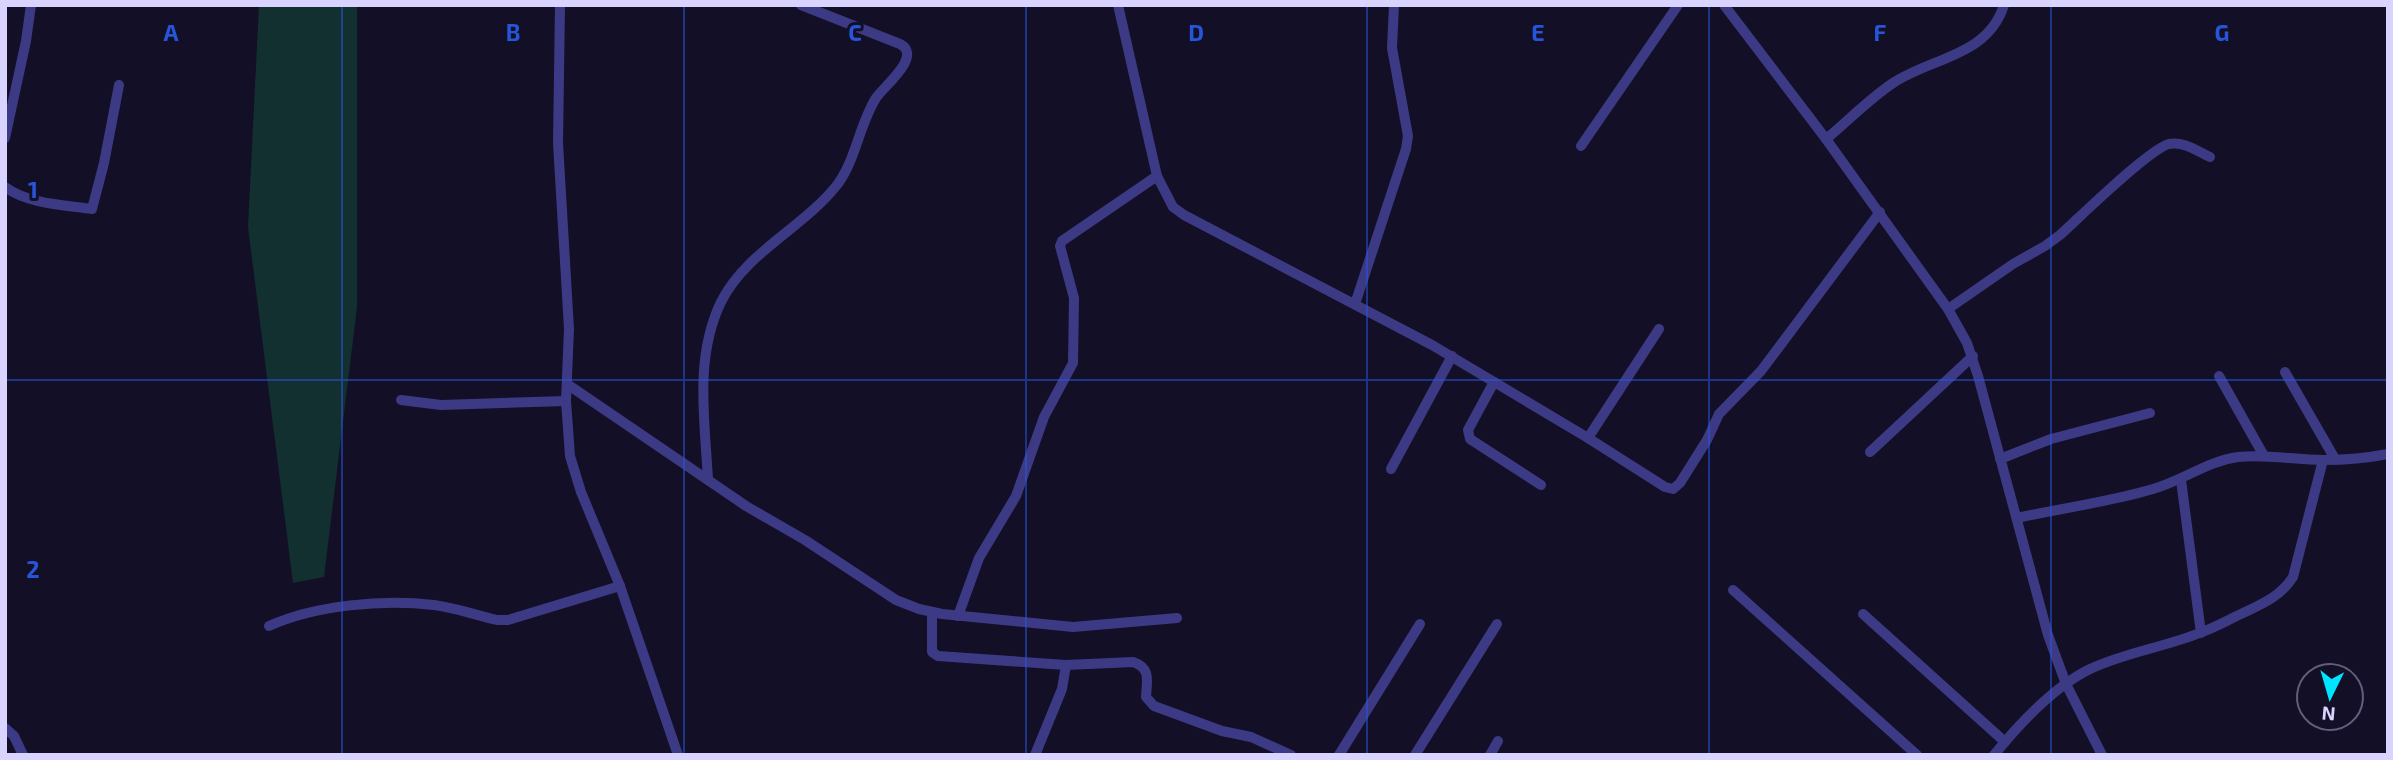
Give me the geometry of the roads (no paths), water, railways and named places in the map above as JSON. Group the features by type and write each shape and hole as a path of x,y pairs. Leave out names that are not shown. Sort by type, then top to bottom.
{"street":[{"path":"5,138 31,5"},
{"path":"560,5 558,110 569,329 566,401 570,456 581,492 620,586 678,755"},
{"path":"708,480 703,378 705,347 722,300 744,269 825,199 839,183 850,163 869,110 905,65 908,53 906,47 900,44 801,5"},
{"path":"1118,5 1157,176 1173,207 1452,356 1665,487 1673,489 1680,484 1707,440 1719,414 1760,371 1880,212"},
{"path":"1355,304 1408,136 1392,48 1394,5"},
{"path":"1581,146 1678,5"},
{"path":"1724,5 1880,212 1948,309 1972,356 2040,609 2066,684 2102,755"},
{"path":"1826,139 1892,84 1923,67 1975,46 1992,31 2004,5"},
{"path":"5,187 49,204 92,209 119,85"},
{"path":"1948,309 2060,235 2146,159 2167,144 2183,144 2210,158"},
{"path":"958,616 979,558 1016,496 1044,417 1073,363 1074,299 1060,246 1062,241 1157,176"},
{"path":"1588,438 1659,329"},
{"path":"1391,469 1452,356"},
{"path":"1870,452 1972,356"},
{"path":"2286,372 2335,459"},
{"path":"2219,376 2264,456"},
{"path":"1494,382 1467,435 1541,485"},
{"path":"567,384 708,480 896,600 932,613 1073,627 1177,618"},
{"path":"401,400 440,405 566,401"},
{"path":"2000,459 2051,439 2150,413"},
{"path":"2017,518 2152,489 2181,480 2220,461 2237,457 2323,460 2388,454"},
{"path":"1994,755 2066,684 2087,671 2125,655 2201,633 2273,599 2285,589 2293,577 2323,460"},
{"path":"2181,480 2201,633"},
{"path":"269,626 329,608 371,604 432,605 497,620 508,620 620,586"},
{"path":"1733,590 1917,755"},
{"path":"932,613 931,646 932,652 938,656 1066,665 1133,662 1143,665 1147,672 1146,697 1154,706 1222,732 1251,737 1291,755"},
{"path":"1863,614 2005,742"},
{"path":"1339,755 1420,624"},
{"path":"1415,755 1497,624"},
{"path":"1035,755 1062,689 1066,665"},
{"path":"5,728 14,736 23,755"},
{"path":"1490,755 1498,741"}]}
